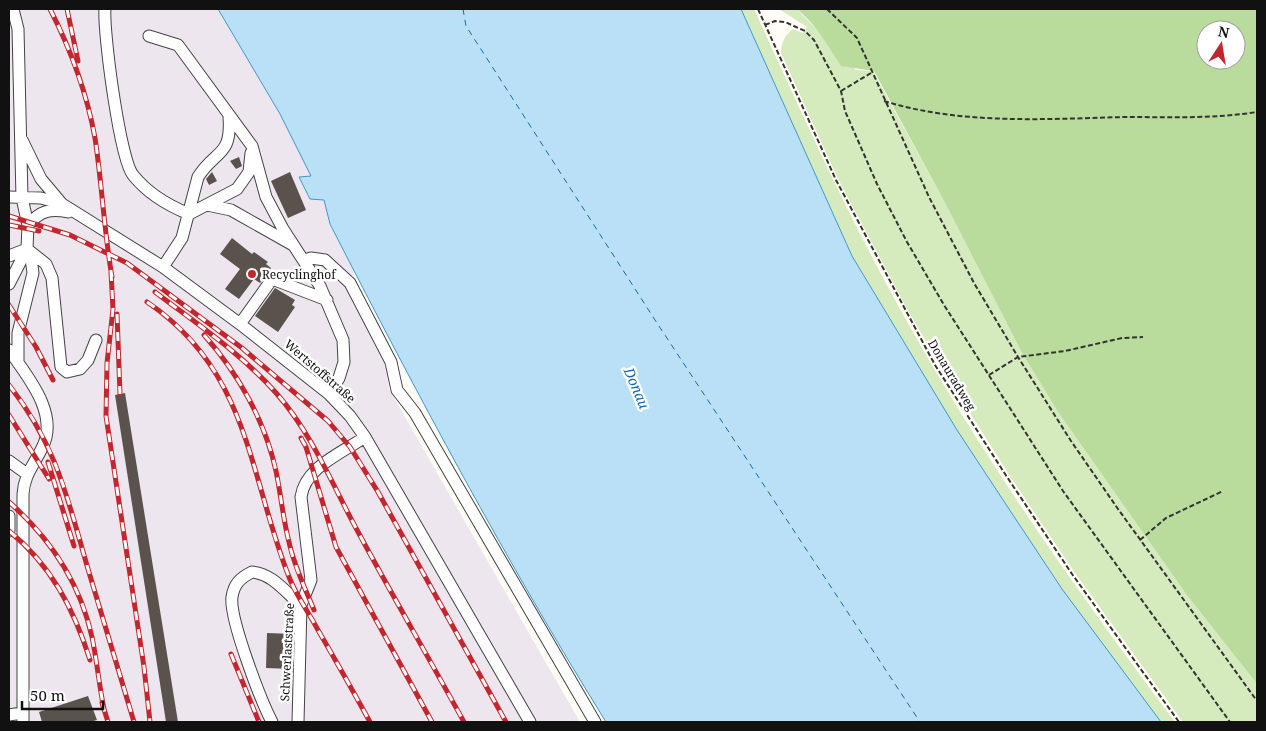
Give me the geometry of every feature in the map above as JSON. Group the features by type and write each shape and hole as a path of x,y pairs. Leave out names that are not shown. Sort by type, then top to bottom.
{"street":[{"path":"9,284 27,249 28,225 22,198 13,9"},
{"path":"105,9 119,136 131,174 166,205 189,214 237,189 249,172 252,146"},
{"path":"150,36 178,45 252,146 266,197 327,300 343,340 344,362 339,378 329,394"},
{"path":"163,267 182,238 198,177 203,169 226,147 230,133 229,117"},
{"path":"19,131 35,169 62,204"},
{"name":"Wertstoffstraße","path":"9,197 41,198 62,204 163,267 240,324 329,394 350,416 365,437 530,722"},
{"path":"207,205 231,210 294,245"},
{"path":"28,225 40,213 51,209 76,214"},
{"path":"9,256 27,249"},
{"path":"27,249 46,264 52,278 61,367 67,372 80,369 88,360 96,340"},
{"path":"18,364 18,333 33,273 31,258 27,249"},
{"path":"304,260 311,258 325,260 350,283 390,362 397,390 415,412 595,722"},
{"path":"240,324 270,282 275,280 327,300"},
{"path":"9,350 38,396 47,421 46,440 24,483 22,514 22,717 9,715"},
{"name":"Schwerlaststraße","path":"298,722 301,605 311,580 301,497 305,481 314,472 365,437"},
{"path":"9,461 27,474"},
{"path":"9,516 9,531"},
{"path":"272,722 235,622 231,599 236,584 252,572 262,573 272,578 301,605"}],"path":[{"name":"Donauradweg","path":"758,9 836,180 936,365 1007,477 1072,574 1179,722"},
{"path":"827,9 857,38 871,73 929,197 974,283 1018,357 1071,441 1257,702"},
{"path":"765,25 775,21 785,22 806,31 814,40 842,91 845,111 854,134 907,242 989,376 1063,491 1230,722"},
{"path":"842,91 871,73"},
{"path":"884,101 932,113 977,116 1067,118 1227,117 1257,112"},
{"path":"989,376 1018,357 1065,351 1122,338 1143,337"},
{"path":"1140,540 1166,518 1223,491"}],"shaded area":[{"path":"9,9 218,9 280,114 312,177 300,177 324,200 330,224 354,271 347,291 387,369 389,389 580,722 9,722"}],"green space":[{"path":"741,9 754,9 824,160 880,272 963,416 996,469 1066,572 1175,722 1161,722 1062,589 957,430 852,256"},
{"path":"779,9 797,9 856,70 873,71 944,201 1022,353 1058,412 1186,594 1257,684 1257,722 1183,722 1075,573 1010,476 939,364 905,305 838,179 781,53 784,40 790,31 793,29 803,33 807,27"},
{"path":"797,9 1257,9 1257,684 1186,594 1058,412 1022,353 944,201 874,71 841,66 810,21"}],"water":[{"name":"Donau","path":"218,9 741,9 852,256 957,430 1062,589 1161,722 606,722 533,600 429,414 330,224 324,200 310,199 299,177 311,176 280,114"}],"building":[{"path":"239,157 242,166 236,169 230,161"},
{"path":"212,172 217,181 209,185 206,179"},
{"path":"290,172 306,210 288,218 271,181"},
{"name":"Recyclinghof","path":"232,238 252,254 254,252 268,262 266,264 271,268 260,283 254,279 239,299 225,289 240,269 220,254"},
{"path":"275,288 295,300 292,305 295,307 278,332 255,316"},
{"path":"125,393 178,722 166,722 115,395"},
{"path":"267,633 293,634 292,669 266,668"},
{"path":"88,696 97,720 90,722 42,722 39,712"}],"ferry route":[{"path":"463,9 466,26 655,320 920,722"}],"railway":[{"path":"50,9 77,72 92,121 112,277"},
{"path":"67,9 78,61"},
{"path":"9,216 70,235 127,263 242,348 328,421 350,447 378,492 506,722"},
{"path":"9,225 39,231"},
{"path":"111,272 113,309 107,363 106,416 144,667 150,722"},
{"path":"155,292 249,366 289,409 311,442 370,554 464,722"},
{"path":"147,302 181,329 206,359 226,392 241,426 275,538 292,584 370,722"},
{"path":"9,305 36,347 53,380"},
{"path":"117,314 120,394"},
{"path":"204,335 228,365 249,398 265,434 276,471 291,551 314,610"},
{"path":"9,385 39,429 59,473 134,722"},
{"path":"9,415 49,479"},
{"path":"301,438 306,447 336,547 432,722"},
{"path":"48,462 74,546"},
{"path":"9,502 50,546 80,598 92,637 104,709"},
{"path":"9,531 24,544 49,573 68,606 84,641 90,660"},
{"path":"231,654 259,722"},
{"path":"102,703 108,722"}],"place":[{"name":"Recyclinghof","path":"252,274"}]}
